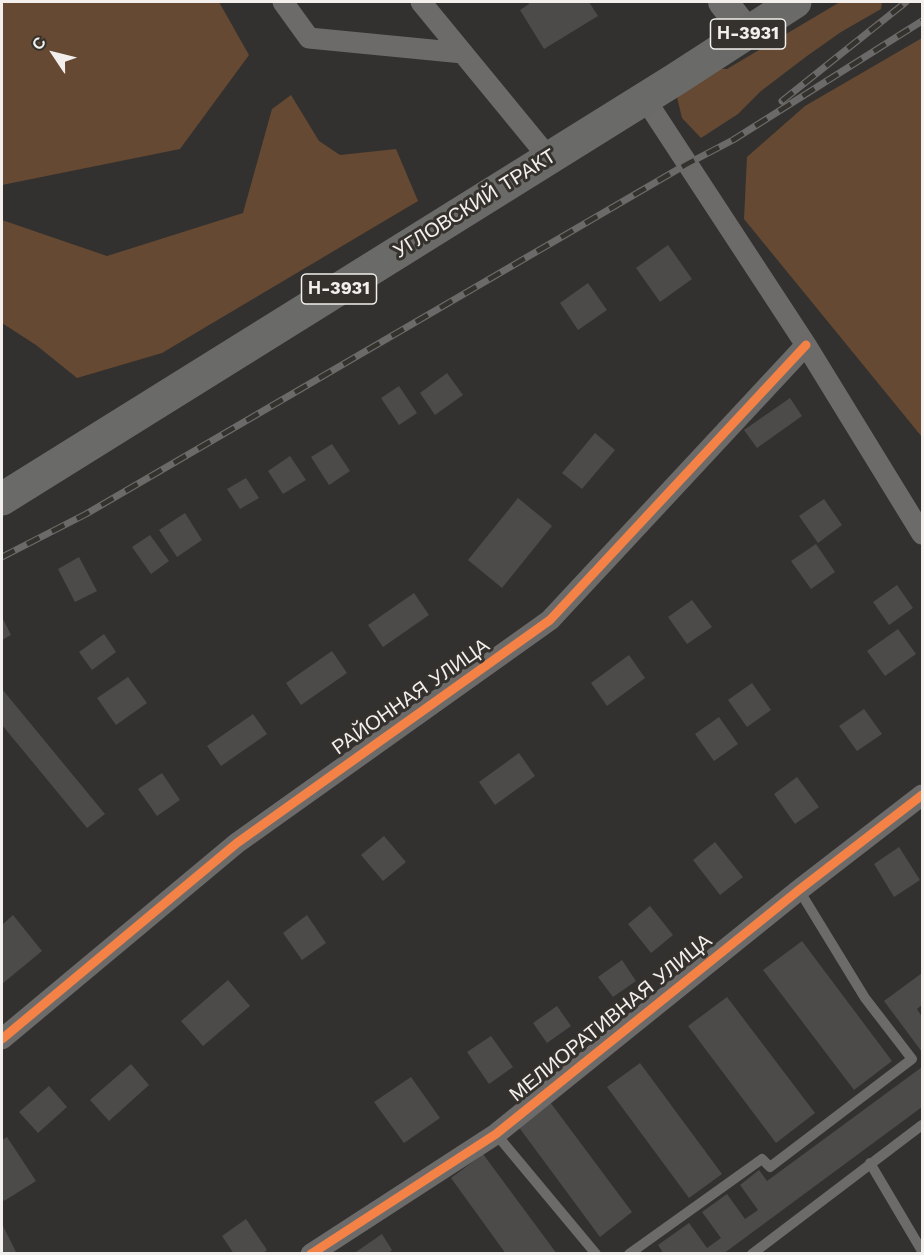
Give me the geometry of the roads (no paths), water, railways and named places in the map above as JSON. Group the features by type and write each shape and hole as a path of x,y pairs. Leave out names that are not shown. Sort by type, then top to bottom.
{"highway":[{"name":"УГЛОВСКИЙ ТРАКТ","path":"2,499 645,99 795,2"}],"main road":[{"path":"723,2 748,34"}],"street":[{"path":"283,2 309,38 463,53"},
{"path":"421,2 549,158"},
{"path":"645,99 806,345 922,534"},
{"name":"РАЙОННАЯ УЛИЦА","path":"2,1039 237,843 550,620 806,345"},
{"name":"МЕЛИОРАТИВНАЯ УЛИЦА","path":"311,1254 496,1134 799,890 922,795"}],"lane":[{"path":"629,1254 762,1159 770,1167 912,1059 865,998 799,890"},
{"path":"752,1254 922,1125"},
{"path":"496,1134 596,1254"},
{"path":"870,1163 922,1251"}],"railway":[{"path":"782,101 906,2"},
{"path":"2,557 86,514 687,164 733,140 922,21"}]}
